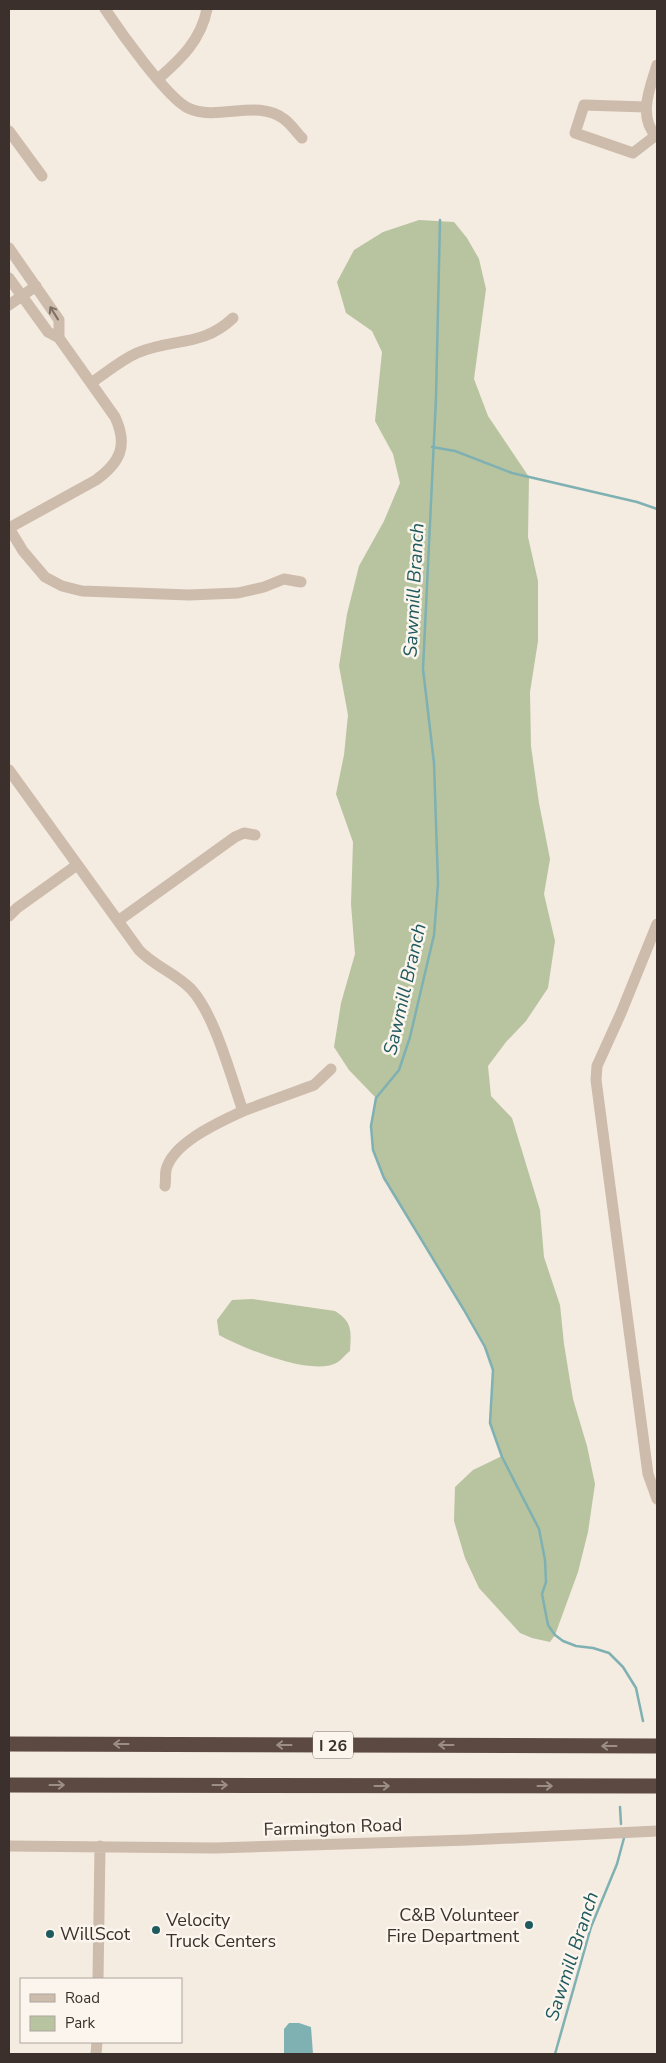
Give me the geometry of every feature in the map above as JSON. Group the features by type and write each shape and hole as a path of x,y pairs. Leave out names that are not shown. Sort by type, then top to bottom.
{"highway":[{"name":"I 26","path":"9,1744 657,1746"},
{"path":"9,1785 657,1786"}],"street":[{"path":"105,9 170,95 188,108 212,113 264,110 284,118 302,138"},
{"path":"158,79 180,60 198,38 207,9"},
{"path":"646,107 584,105 575,133 633,153 656,137 645,114 657,65"},
{"path":"9,131 42,176"},
{"path":"9,248 59,320 59,338"},
{"path":"14,288 33,281"},
{"path":"9,305 14,288"},
{"path":"14,288 48,332 59,338 115,417 121,429 122,442 116,462 108,472 9,528 28,558 45,577 62,586 82,591 189,595 238,593 264,587 284,579 301,582"},
{"path":"91,383 134,354 150,348 207,336 220,329 232,318"},
{"path":"9,770 146,957 180,980 199,1000 208,1015 244,1112"},
{"path":"118,921 235,837 244,833 255,835"},
{"path":"9,916 16,908 77,865"},
{"path":"657,924 597,1066 596,1080 648,1474 657,1500"},
{"path":"165,1186 166,1169 185,1145 205,1129 314,1085 331,1068"},
{"name":"Farmington Road","path":"9,1846 225,1848 469,1840 657,1831"},
{"path":"98,1978 100,1846"}],"green space":[{"path":"419,220 454,222 467,238 479,259 486,289 474,379 488,416 529,477 528,537 538,581 538,641 530,692 531,746 539,803 550,859 544,894 555,941 548,988 526,1021 506,1042 488,1066 491,1096 512,1118 540,1210 544,1257 560,1305 573,1399 587,1446 595,1484 588,1532 578,1572 555,1635 550,1642 520,1633 479,1588 465,1558 454,1521 455,1487 473,1470 502,1456 490,1423 493,1370 485,1347 464,1310 384,1178 373,1150 371,1126 376,1098 349,1070 334,1047 341,1003 355,954 351,904 353,842 336,794 344,755 348,715 339,666 347,614 359,566 384,521 400,483 393,454 375,421 382,352 372,331 346,313 337,282 354,250 383,232"},
{"path":"252,1299 335,1311 345,1319 350,1328 350,1351 338,1362 327,1366 296,1364 244,1347 219,1335 217,1320 232,1300"}],"water":[{"path":"289,2023 299,2023 311,2027 313,2054 284,2054 284,2029"}],"waterway":[{"name":"Sawmill Branch","path":"440,220 436,398 423,669 434,763 438,884 434,935 410,1037 399,1070 376,1098 371,1126 373,1150 384,1178 485,1347 493,1370 490,1423 502,1457 539,1529 545,1560 546,1582 542,1594 548,1625 555,1635 563,1641 576,1646 593,1648 609,1653 623,1667 636,1688 643,1721"},
{"path":"432,447 455,451 512,473 637,502 657,509"},
{"name":"Sawmill Branch","path":"620,1807 621,1824"},
{"name":"Sawmill Branch","path":"555,2054 591,1927 617,1864 624,1838"}],"place":[{"name":"C&B Volunteer Fire Department","path":"529,1925"},
{"name":"Velocity Truck Centers","path":"156,1930"},
{"name":"WillScot","path":"50,1934"}]}
